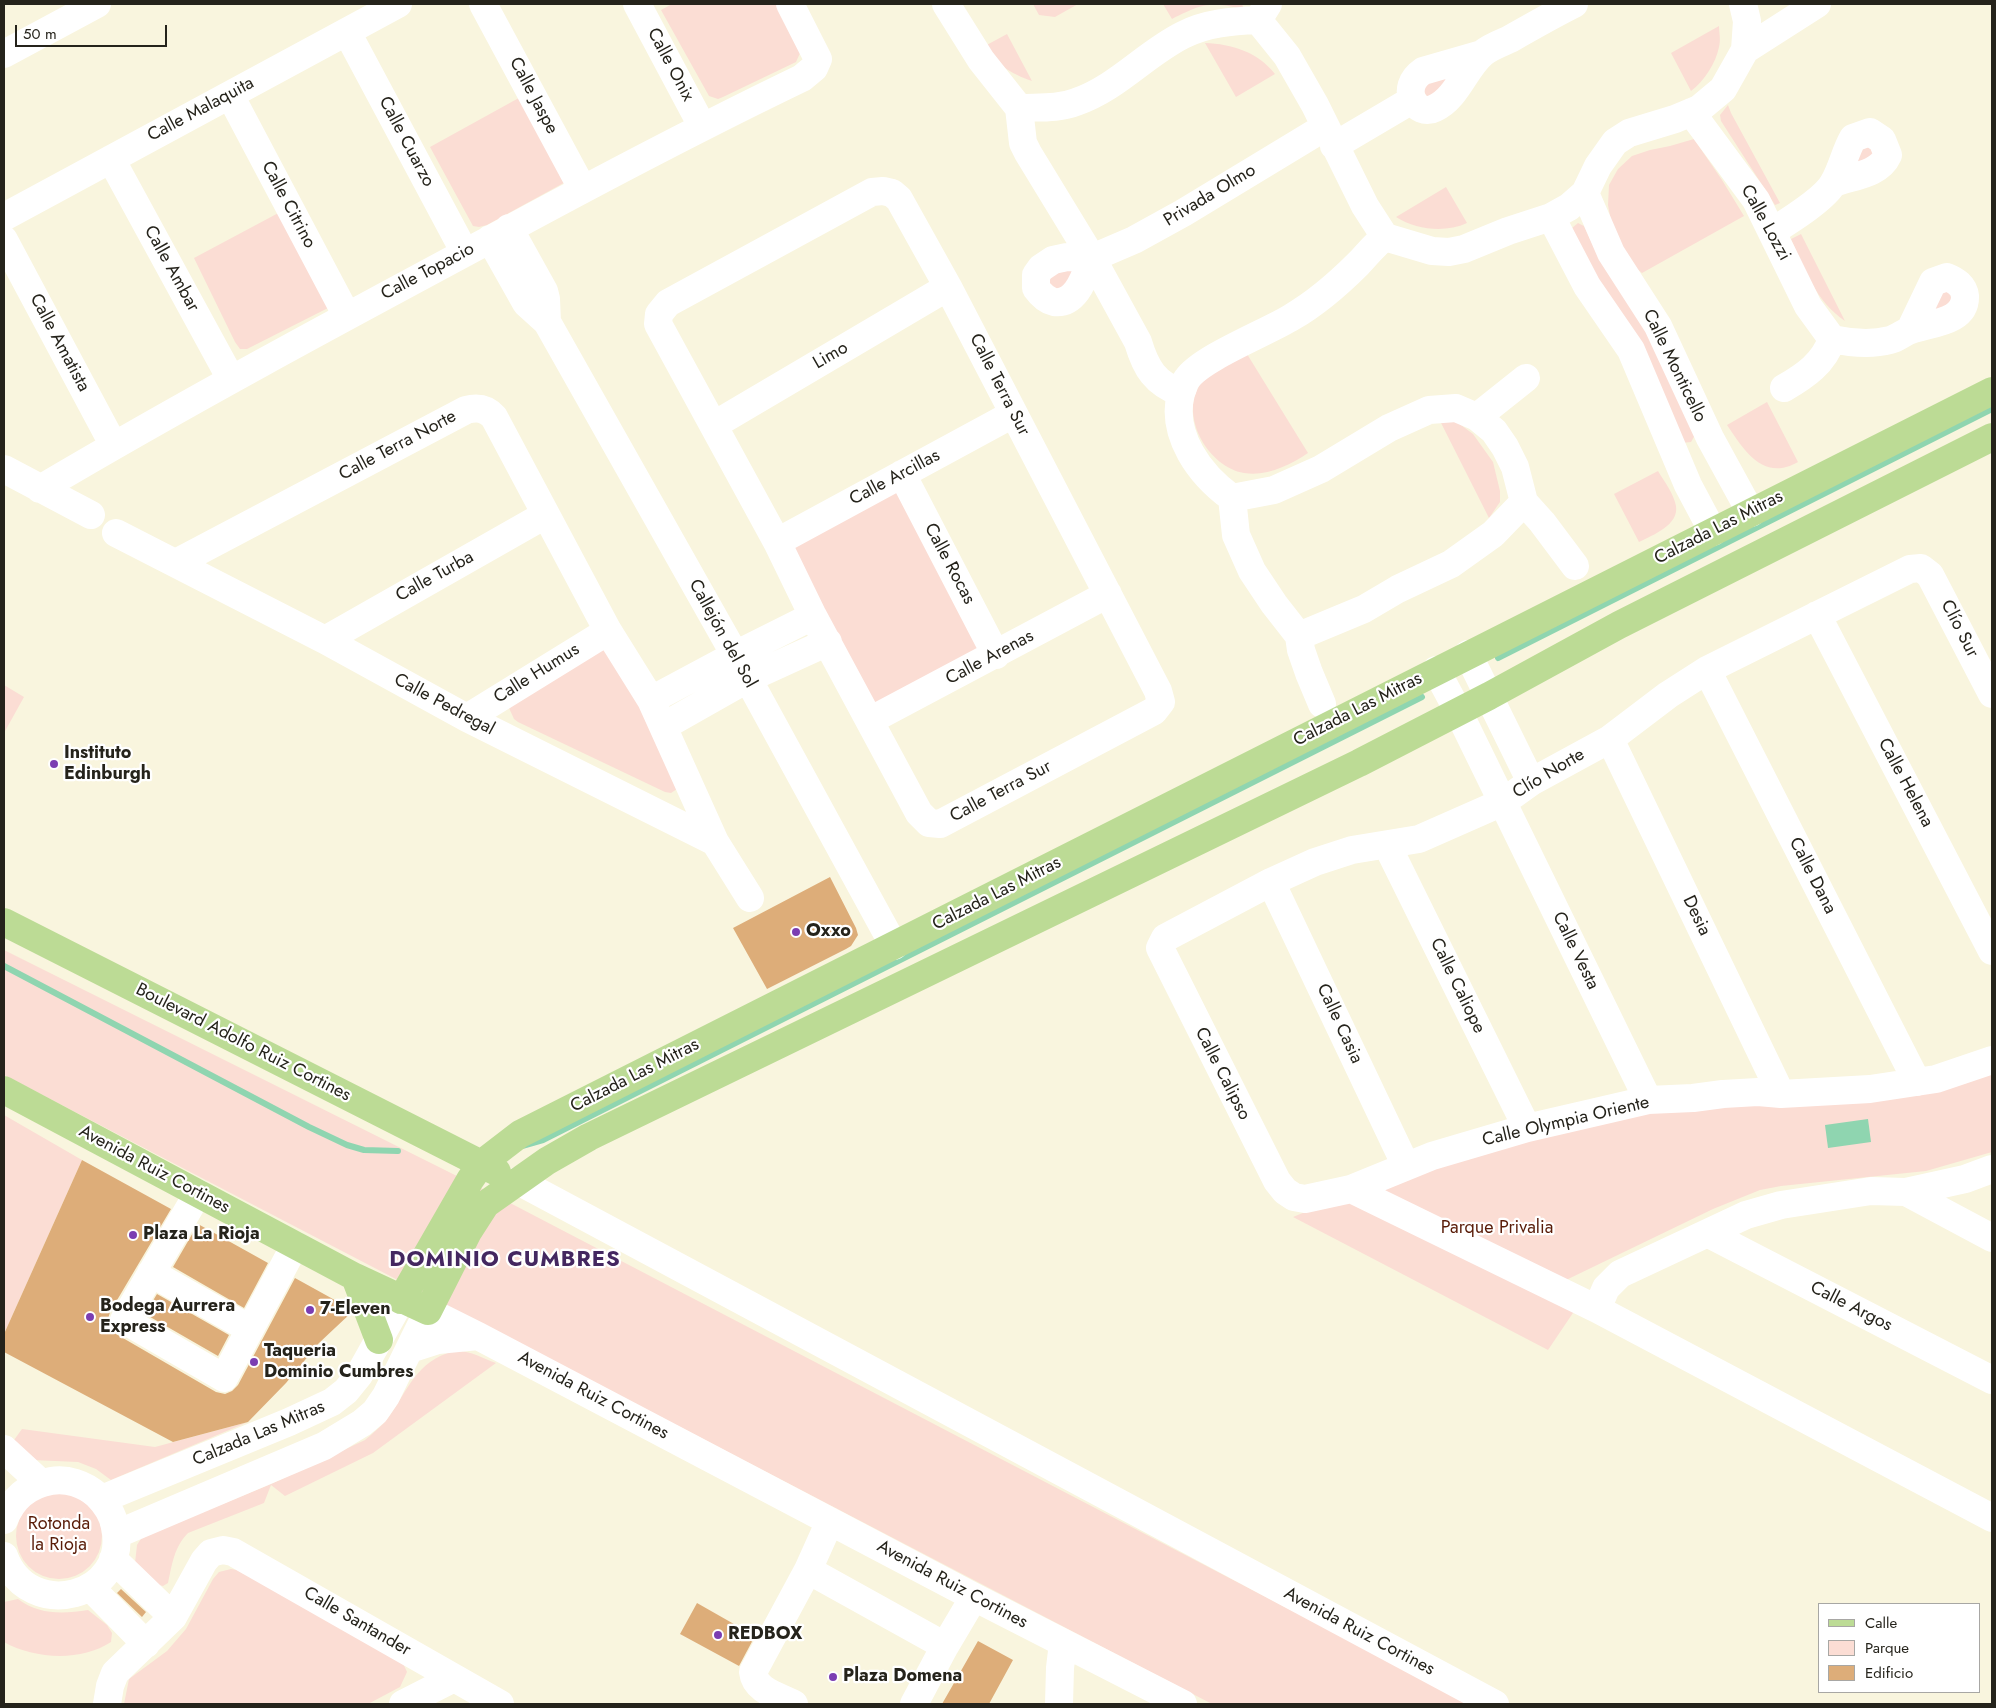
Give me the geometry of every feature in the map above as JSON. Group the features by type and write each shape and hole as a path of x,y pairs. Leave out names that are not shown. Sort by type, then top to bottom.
{"main road":[{"name":"Calzada Las Mitras","path":"401,1300 481,1164 520,1134 1992,391"},
{"name":"Calzada Las Mitras","path":"428,1311 464,1240 486,1204 547,1161 589,1137 1359,763 1489,696 1619,625 1992,437"},
{"name":"Boulevard Adolfo Ruiz Cortines","path":"4,922 481,1164"},
{"name":"Avenida Ruiz Cortines","path":"4,1090 355,1277 428,1311"},
{"name":"Avenida Ruiz Cortines","path":"481,1164 518,1182"},
{"path":"355,1277 374,1349"}],"street":[{"path":"4,54 97,4"},
{"name":"Calle Malaquita","path":"4,217 398,4"},
{"name":"Calle Jaspe","path":"483,4 582,188"},
{"name":"Calle Onix","path":"638,4 702,126"},
{"name":"Calle Topacio","path":"40,490 231,379 582,188 702,126 802,78 818,62 816,53 790,4"},
{"path":"946,4 981,60 1019,108 1023,143 1092,258 1138,342 1142,357 1149,370 1160,382 1181,393"},
{"name":"Privada Olmo","path":"1092,258 1134,240 1330,137 1412,100 1419,107 1428,110 1439,106 1448,100 1482,54 1574,4"},
{"path":"1019,108 1055,107 1074,103 1094,95 1184,34 1263,12 1315,104 1365,206 1385,237 1432,251 1449,252 1464,249 1568,206 1615,142 1629,133 1699,109 1723,89 1745,50 1747,21 1743,4"},
{"path":"1745,50 1817,4"},
{"name":"Calle Cuarzo","path":"347,32 465,252"},
{"name":"Calle Citrino","path":"230,95 347,316"},
{"name":"Calle Lozzi","path":"1691,112 1756,200 1773,231 1808,306 1832,339"},
{"name":"Calle Ambar","path":"111,159 231,379"},
{"path":"1773,231 1810,205 1834,183"},
{"name":"Calle Terra Sur","path":"878,191 892,193 899,199 948,287 1013,414 1108,594 1161,702 1158,707 1137,720 940,824 934,825 924,820 919,813 813,616 777,542 658,324 659,314 668,303 864,197 878,191"},
{"name":"Calle Monticello","path":"1568,206 1611,253 1658,326 1710,438 1751,513"},
{"name":"Calle Monticello","path":"1568,206 1587,286 1630,350 1688,485 1713,532"},
{"name":"Callejón del Sol","path":"499,234 526,303 547,322 735,655 894,946"},
{"path":"1385,237 1338,283 1313,303 1292,317 1207,362 1187,379 1178,403 1189,453 1217,487 1232,498 1274,490 1321,469 1389,428 1429,410 1456,408 1477,417 1494,431 1515,467 1524,502 1542,522 1575,566"},
{"name":"Calle Amatista","path":"4,240 114,446"},
{"name":"Limo","path":"714,425 948,287"},
{"path":"1784,388 1803,377 1812,369 1825,355 1832,339 1853,343 1874,342 1891,340 1910,330"},
{"path":"1477,417 1526,378"},
{"name":"Calle Terra Norte","path":"176,563 466,410 473,408 488,410 494,417 608,631 664,726 716,842 750,898"},
{"name":"Calle Arcillas","path":"777,542 1013,414"},
{"path":"4,469 91,516"},
{"name":"Calle Rocas","path":"902,474 996,655"},
{"path":"1232,498 1236,534 1252,571 1274,604 1299,636 1301,650 1322,704"},
{"path":"1299,636 1364,608 1398,589 1452,564 1493,534 1524,502"},
{"name":"Calle Turba","path":"325,640 545,515"},
{"name":"Calle Pedregal","path":"116,532 325,640 467,718 716,842"},
{"name":"Clío Norte","path":"1160,944 1165,938 1271,882 1315,862 1352,850 1419,839 1503,802 1531,782 1610,739 1668,695 1707,670 1910,569 1921,568"},
{"name":"Clío Sur","path":"1921,568 1930,575 1992,694"},
{"name":"Calle Arenas","path":"870,720 996,655 1108,594"},
{"name":"Calle Helena","path":"1817,615 1992,951"},
{"path":"650,700 813,616"},
{"name":"Calle Humus","path":"467,718 608,631"},
{"path":"664,726 747,679 828,642"},
{"path":"1468,654 1531,782"},
{"name":"Calle Vesta","path":"1436,670 1503,802 1648,1100"},
{"name":"Calle Dana","path":"1707,670 1917,1082"},
{"name":"Desia","path":"1610,739 1781,1094"},
{"name":"Calle Caliope","path":"1387,845 1527,1128"},
{"name":"Calle Casia","path":"1271,882 1406,1166"},
{"name":"Calle Calipso","path":"1160,944 1160,952 1277,1181 1285,1191 1294,1197"},
{"name":"Calle Olympia Oriente","path":"1294,1197 1305,1199 1351,1189 1432,1156 1527,1128 1648,1100 1758,1092 1781,1094 1870,1089 1936,1079 1992,1060"},
{"path":"1597,1309 1606,1288 1620,1274 1709,1234 1746,1215 1781,1205 1871,1191 1906,1192 1965,1179 1992,1170"},
{"name":"Avenida Ruiz Cortines","path":"518,1182 1495,1704"},
{"path":"1351,1189 1597,1309 1992,1518"},
{"path":"1906,1192 1992,1238"},
{"path":"198,1193 124,1320 224,1378 294,1244"},
{"name":"Calle Argos","path":"1709,1234 1992,1380"},
{"path":"152,1273 250,1329"},
{"name":"Calzada Las Mitras","path":"102,1500 289,1422 332,1402 346,1391 374,1349 401,1300"},
{"name":"Avenida Ruiz Cortines","path":"428,1311 974,1597 1183,1704"},
{"name":"Calzada Las Mitras","path":"115,1547 209,1495 324,1446 362,1424 375,1412 397,1376 428,1311"},
{"path":"410,1349 438,1340 478,1336"},
{"path":"374,1349 397,1376"},
{"path":"289,1422 302,1456"},
{"path":"4,1449 41,1483"},
{"path":"194,1461 209,1495"},
{"path":"4,1556 10,1570 11,1586 30,1588 42,1594 68,1596 90,1587 100,1580 108,1570 115,1547 109,1510 92,1491 80,1484 54,1481 41,1483 29,1488 6,1509"},
{"path":"794,1704 759,1686 753,1672 808,1570 830,1521"},
{"path":"108,1704 110,1686 116,1673 173,1617 115,1547"},
{"name":"Calle Santander","path":"173,1617 204,1561 211,1553 223,1550 233,1552 500,1704"},
{"path":"808,1570 945,1646"},
{"path":"90,1587 146,1644"},
{"path":"914,1704 974,1597"},
{"path":"1060,1704 1060,1668 1063,1643"},
{"path":"403,1704 454,1678"}],"green space":[{"path":"672,4 780,4 801,51 796,62 718,99 709,96 661,10"},
{"path":"1033,4 1078,4 1055,17 1039,15"},
{"path":"1163,4 1242,4 1244,9 1222,5 1207,5 1172,19"},
{"path":"1719,26 1720,44 1715,59 1705,77 1691,91 1671,53"},
{"path":"1007,34 1032,81 1005,68 983,47"},
{"path":"1205,43 1235,47 1261,60 1275,74 1236,97"},
{"path":"1461,62 1430,101 1418,83"},
{"path":"526,94 571,179 487,225 473,226 430,147"},
{"path":"1728,105 1780,203 1775,205 1721,121 1720,115"},
{"path":"1694,139 1744,216 1642,273 1636,268 1613,232 1608,205 1609,185 1618,169 1632,156"},
{"path":"1859,142 1879,153 1846,168"},
{"path":"1446,187 1467,223 1450,228 1431,229 1413,225 1396,217"},
{"path":"284,210 330,307 247,349 240,349 194,258"},
{"path":"1578,223 1584,226 1600,260 1635,306 1695,435 1691,442 1682,443 1572,228"},
{"path":"1801,234 1845,321 1826,304 1812,284 1791,239"},
{"path":"1085,266 1055,300 1041,277"},
{"path":"1941,284 1960,300 1925,317"},
{"path":"1247,354 1308,453 1286,466 1269,472 1252,474 1231,469 1209,451 1201,439 1193,412 1194,399 1203,380 1214,371"},
{"path":"1767,402 1798,462 1786,467 1775,468 1765,466 1756,460 1740,444 1727,425"},
{"path":"1438,417 1457,422 1473,434 1493,462 1500,491 1500,502 1489,518"},
{"path":"1658,471 1673,497 1676,513 1664,528 1639,542 1614,494"},
{"path":"902,474 996,655 871,720 777,542"},
{"path":"599,647 617,653 677,789 671,793 665,792 514,719 509,708"},
{"path":"4,685 24,697 4,733"},
{"path":"4,950 489,1192 1471,1704 1212,1704 4,1075"},
{"name":"Parque Privalia","path":"1992,1065 1992,1152 1926,1171 1781,1186 1760,1190 1713,1209 1564,1281 1579,1304 1548,1350 1293,1217 1427,1162 1643,1107"},
{"path":"4,1115 82,1160 4,1334"},
{"path":"454,1351 471,1353 496,1363 373,1453 285,1496 271,1485 264,1503 188,1533 177,1550 168,1583 163,1586 159,1585 135,1563 137,1545 142,1537 271,1484 365,1440 388,1418 422,1369 430,1362"},
{"path":"248,1422 111,1480 96,1469 78,1462 32,1460 19,1450 14,1440 22,1429 155,1447"},
{"name":"Rotonda la Rioja","path":"59,1493 75,1497 89,1506 98,1520 102,1536 98,1552 89,1566 75,1575 59,1579 43,1575 29,1566 20,1552 16,1536 20,1520 29,1506 43,1497"},
{"path":"231,1569 237,1570 402,1661 407,1672 400,1687 368,1704 124,1704 129,1679 167,1651 186,1629 213,1579 219,1572"},
{"path":"18,1599 43,1611 69,1612 88,1610 107,1625 112,1633 111,1642 86,1653 57,1656 43,1655 16,1648 4,1642 4,1602"}],"shaded area":[{"path":"1868,1119 1871,1142 1828,1148 1825,1125"}],"building":[{"name":"Oxxo","path":"830,877 858,935 851,946 846,949 767,989 733,928"},
{"name":"Plaza La Rioja","path":"82,1160 171,1209 110,1312 108,1319 110,1327 116,1334 216,1392 225,1394 232,1391 238,1385 295,1278 351,1309 352,1312 319,1343 286,1383 248,1422 173,1442 4,1352 4,1334"},
{"path":"198,1224 268,1263 244,1308 173,1267"},
{"path":"157,1294 229,1335 218,1356 145,1314"},
{"path":"121,1589 146,1612 142,1617 117,1593"},
{"name":"REDBOX","path":"697,1603 755,1636 739,1666 680,1634"},
{"path":"978,1641 1013,1660 989,1704 942,1704"}],"waterway":[{"path":"1498,658 1992,409"},
{"path":"522,1146 543,1140 1422,697"},
{"path":"4,966 309,1127 347,1145 364,1150 398,1151"}],"place":[{"name":"Instituto Edinburgh","path":"54,764"},
{"name":"Oxxo","path":"796,932"},
{"name":"Plaza La Rioja","path":"133,1235"},
{"name":"7-Eleven","path":"310,1310"},
{"name":"Bodega Aurrera Express","path":"90,1317"},
{"name":"Taqueria Dominio Cumbres","path":"254,1362"},
{"name":"REDBOX","path":"718,1635"},
{"name":"Plaza Domena","path":"833,1677"}],"district":[{"name":"DOMINIO CUMBRES","path":"505,1261"}]}
